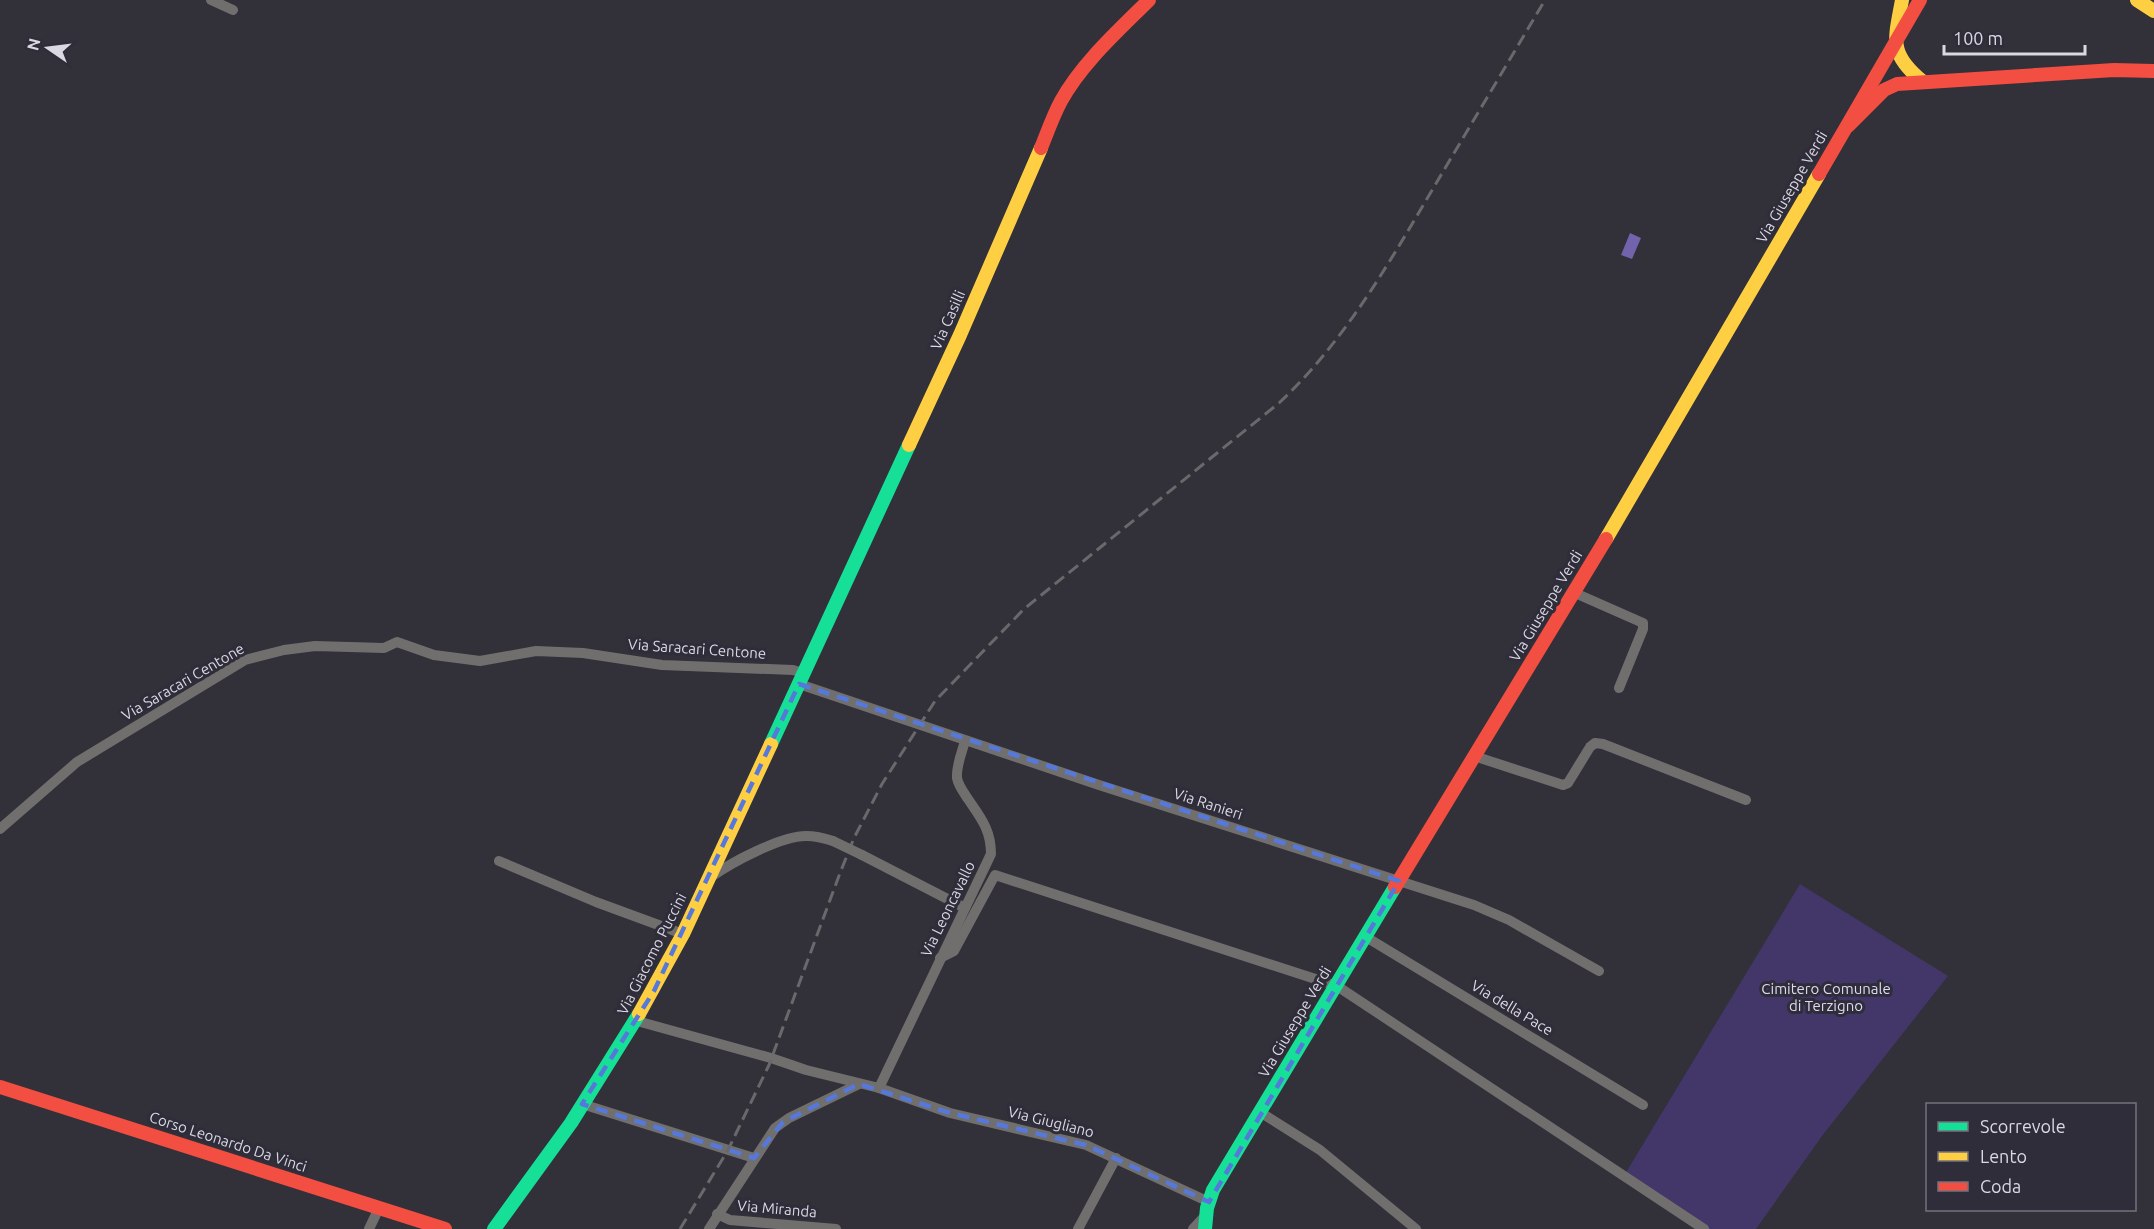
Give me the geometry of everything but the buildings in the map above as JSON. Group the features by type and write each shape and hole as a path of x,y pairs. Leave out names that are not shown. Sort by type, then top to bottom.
{"main road":[{"name":"Via Casilli","path":"801,678 960,334 1061,101 1099,51 1149,0"},
{"path":"1902,0 1895,42 1899,59 1905,68 1922,81"},
{"name":"Via Giuseppe Verdi","path":"1207,1215 1213,1191 1474,756 1575,593 1920,0"},
{"path":"2138,0 2154,11"},
{"path":"1848,126 1884,90 1897,84 2114,70 2154,71"},
{"name":"Via Giacomo Puccini","path":"494,1229 528,1186 637,1021 683,934 801,678"},
{"name":"Corso Leonardo Da Vinci","path":"0,1087 445,1229"}],"street":[{"path":"211,0 233,10"},
{"path":"1575,593 1643,623 1643,629 1619,688"},
{"name":"Via Saracari Centone","path":"0,829 77,762 245,660 284,650 315,646 384,648 397,642 434,655 480,661 536,651 583,653 662,665 793,670 801,678"},
{"name":"Via Ranieri","path":"801,678 965,741 1493,912 1599,971"},
{"name":"Via Leoncavallo","path":"879,1088 991,854 991,840 987,828 957,779 965,741"},
{"path":"1474,756 1563,785 1568,783 1590,747 1595,743 1603,744 1746,800"},
{"path":"708,878 723,868 784,839 804,836 818,837 833,841 862,855 965,908"},
{"path":"499,861 596,902 683,934"},
{"path":"940,958 954,951 995,875 1337,986 1704,1229"},
{"name":"Via della Pace","path":"1366,937 1643,1105"},
{"name":"Via Giugliano","path":"637,1021 879,1088 950,1113 1086,1145 1116,1158 1207,1215"},
{"path":"709,1229 767,1137 783,1122 859,1084"},
{"path":"582,1104 754,1158"},
{"path":"1260,1112 1320,1150 1416,1229"},
{"path":"1078,1229 1116,1158"},
{"path":"369,1229 379,1208"},
{"name":"Via Miranda","path":"717,1214 730,1220 836,1229"},
{"path":"1194,1229 1207,1215"}],"highlighted area":[{"path":"799,684 1399,881 1209,1202 1086,1145 950,1113 859,1084 783,1122 754,1158 582,1104 654,991"}],"green space":[{"name":"Cimitero Comunale di Terzigno","path":"1800,884 1948,976 1822,1136 1756,1229 1707,1229 1625,1174"}],"shaded area":[{"path":"1630,233 1641,238 1632,259 1621,255"}],"railway":[{"path":"680,1229 728,1150 769,1065 854,838 882,784 935,701 1024,609 1279,403 1323,356 1361,305 1395,252 1545,0"}],"traffic: fast":[{"path":"771,744 909,445"},
{"path":"1205,1229 1207,1208 1213,1190 1395,887"},
{"path":"494,1229 571,1123 639,1014"}],"traffic: slow":[{"path":"1902,0 1897,25 1897,45 1904,62 1922,81"},
{"path":"2137,0 2154,11"},
{"path":"909,445 960,335 1041,148"},
{"path":"1606,539 1819,174"},
{"path":"639,1014 683,934 771,744"}],"traffic: jam":[{"path":"1041,148 1061,101 1079,74 1101,48 1149,0"},
{"path":"1819,174 1920,0"},
{"path":"1848,126 1884,90 1897,84 2114,70 2154,71"},
{"path":"1395,887 1606,539"},
{"path":"0,1087 445,1229"}]}
